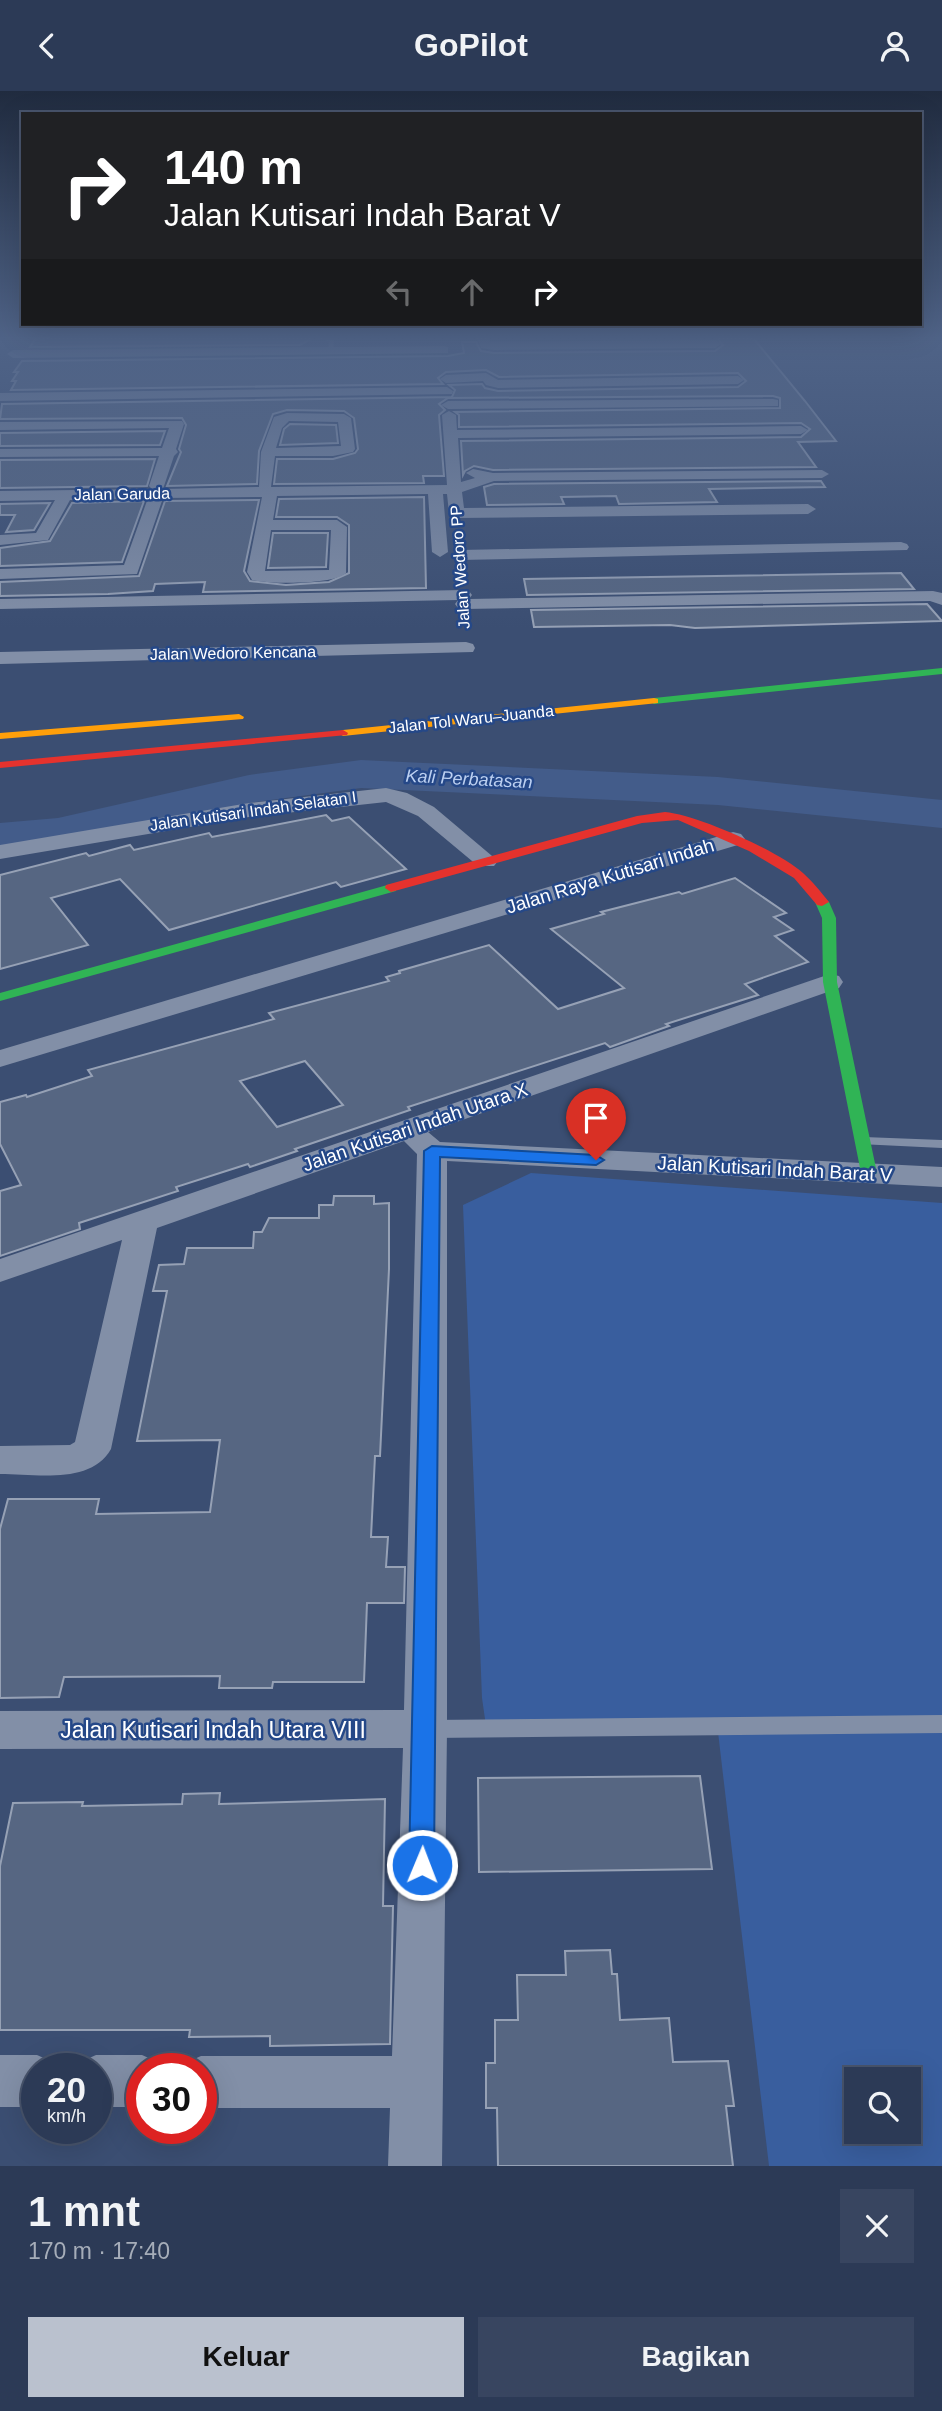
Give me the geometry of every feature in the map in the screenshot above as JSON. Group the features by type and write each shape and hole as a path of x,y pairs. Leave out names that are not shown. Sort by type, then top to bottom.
{"main road":[{"name":"Jalan Tol Waru–Juanda","path":"0,765 157,752 942,671"},
{"path":"0,736 259,715"},
{"name":"Jalan Raya Kutisari Indah","path":"0,997 486,860 656,816 689,821 733,839"},
{"path":"733,839 791,869 809,885 829,918 830,982 869,1173"}],"street":[{"path":"0,574 118,572 133,569 174,435"},
{"path":"264,525 338,526 337,573 328,576 258,576 268,452 272,435"},
{"path":"268,452 334,452 348,449 346,435"},
{"name":"Jalan Wedoro PP","path":"450,435 469,670"},
{"path":"0,453 170,452"},
{"path":"454,481 493,477 822,474"},
{"name":"Jalan Garuda","path":"396,486 435,490 454,481"},
{"name":"Jalan Garuda","path":"0,489 227,489 396,486 454,481"},
{"path":"435,490 440,552"},
{"name":"Jalan Garuda","path":"0,496 111,491"},
{"path":"0,540 43,537 65,495"},
{"path":"457,513 808,509"},
{"path":"0,604 462,581 901,547"},
{"path":"462,581 933,596 942,600"},
{"name":"Jalan Wedoro Kencana","path":"0,658 466,648"},
{"name":"Jalan Kutisari Indah Selatan I","path":"0,852 249,810 386,795 399,797 418,806 486,860"},
{"name":"Jalan Raya Kutisari Indah","path":"0,1059 733,839"},
{"name":"Jalan Kutisari Indah Utara X","path":"0,1271 142,1221 419,1141 830,982"},
{"path":"415,2166 425,1729 419,1141"},
{"name":"Jalan Kutisari Indah Barat V","path":"419,1141 942,1177"},
{"path":"0,1460 77,1459 92,1449 142,1221"},
{"name":"Jalan Kutisari Indah Utara VIII","path":"0,1730 425,1729"},
{"path":"0,2081 21,2081"},
{"path":"217,2081 417,2082"}],"lane":[{"path":"863,1142 942,1144"},
{"path":"425,1729 942,1724"}],"shaded area":[{"path":"531,1173 942,1203 942,2166 769,2166 718,1732 487,1733 482,1698 463,1205"}],"building":[{"path":"0,435 164,435 160,445 0,446"},
{"path":"183,435 265,435 259,451 257,484 167,486 181,452 179,449"},
{"path":"283,435 337,435 338,443 280,445"},
{"path":"356,435 441,435 444,476 423,476 424,483 274,484 277,459 333,459 355,453 358,449"},
{"path":"831,435 836,441 798,442 816,467 493,470 474,466 463,475 461,441"},
{"path":"155,459 147,486 0,488 0,460"},
{"path":"821,481 825,487 709,489 717,502 619,504 616,496 561,497 564,504 487,505 484,487 494,484"},
{"path":"424,497 426,588 203,592 205,582 155,584 153,591 0,596 0,582 139,576 165,501 259,500 244,571 250,581 286,585 329,582 349,573 349,525 337,517 276,517 279,499"},
{"path":"144,501 122,562 0,566 0,548 50,541 72,503"},
{"path":"50,503 34,530 6,532 15,515 0,515 0,504"},
{"path":"273,533 328,533 326,567 268,568"},
{"path":"901,573 914,589 527,595 524,579"},
{"path":"927,604 942,621 695,628 670,625 534,627 531,610"},
{"path":"326,815 332,821 349,817 406,869 341,887 336,882 169,930 120,879 51,898 88,945 0,969 0,875 86,853 89,856 130,845 134,850 209,833 212,837"},
{"path":"735,878 786,913 774,917 793,930 775,936 808,962 745,984 758,995 666,1024 669,1026 610,1047 605,1043 408,1107 410,1110 295,1149 297,1151 176,1187 178,1191 79,1223 80,1229 0,1256 0,1191 21,1185 0,1144 0,1102 26,1095 27,1097 92,1076 88,1070 274,1019 269,1013 389,981 386,977 400,973 399,971 489,945 558,1009 624,988 551,929 604,914 601,912 679,892 682,894","holes":["305,1061 343,1105 277,1127 240,1081"]},
{"path":"334,1196 374,1196 374,1204 389,1203 389,1269 380,1456 375,1456 371,1537 388,1537 386,1567 405,1567 404,1603 367,1603 364,1682 273,1682 272,1688 219,1688 220,1676 64,1677 59,1697 0,1698 0,1529 8,1499 99,1499 96,1514 210,1512 220,1440 137,1441 167,1291 153,1291 159,1265 184,1264 187,1248 253,1248 254,1232 262,1232 269,1218 319,1218 319,1205 333,1205"},
{"path":"700,1776 712,1869 479,1872 478,1778"},
{"path":"220,1793 219,1804 385,1799 383,1906 393,1906 390,2044 270,2046 270,2036 189,2037 190,2030 0,2030 0,1866 13,1803 83,1802 82,1806 182,1804 183,1794"},
{"path":"610,1950 612,1974 617,1974 620,2020 669,2018 673,2062 728,2061 734,2106 726,2106 733,2166 498,2166 497,2108 486,2108 486,2063 495,2063 495,2020 518,2020 517,1975 566,1975 565,1951"}],"waterway":[{"name":"Kali Perbatasan","path":"0,838 58,833 249,789 361,774 718,791 942,814"}],"traffic: fast":[{"path":"654,701 942,671"},
{"path":"0,997 391,888"},
{"path":"822,902 829,918 830,982 869,1173"}],"traffic: slow":[{"path":"343,733 654,701"},
{"path":"0,736 239,717"}],"traffic: jam":[{"path":"0,765 343,733"},
{"path":"391,888 641,819 665,816 680,817 753,848 798,875 822,902"}],"route":[{"path":"422,1865 432,1151 596,1160"}]}
